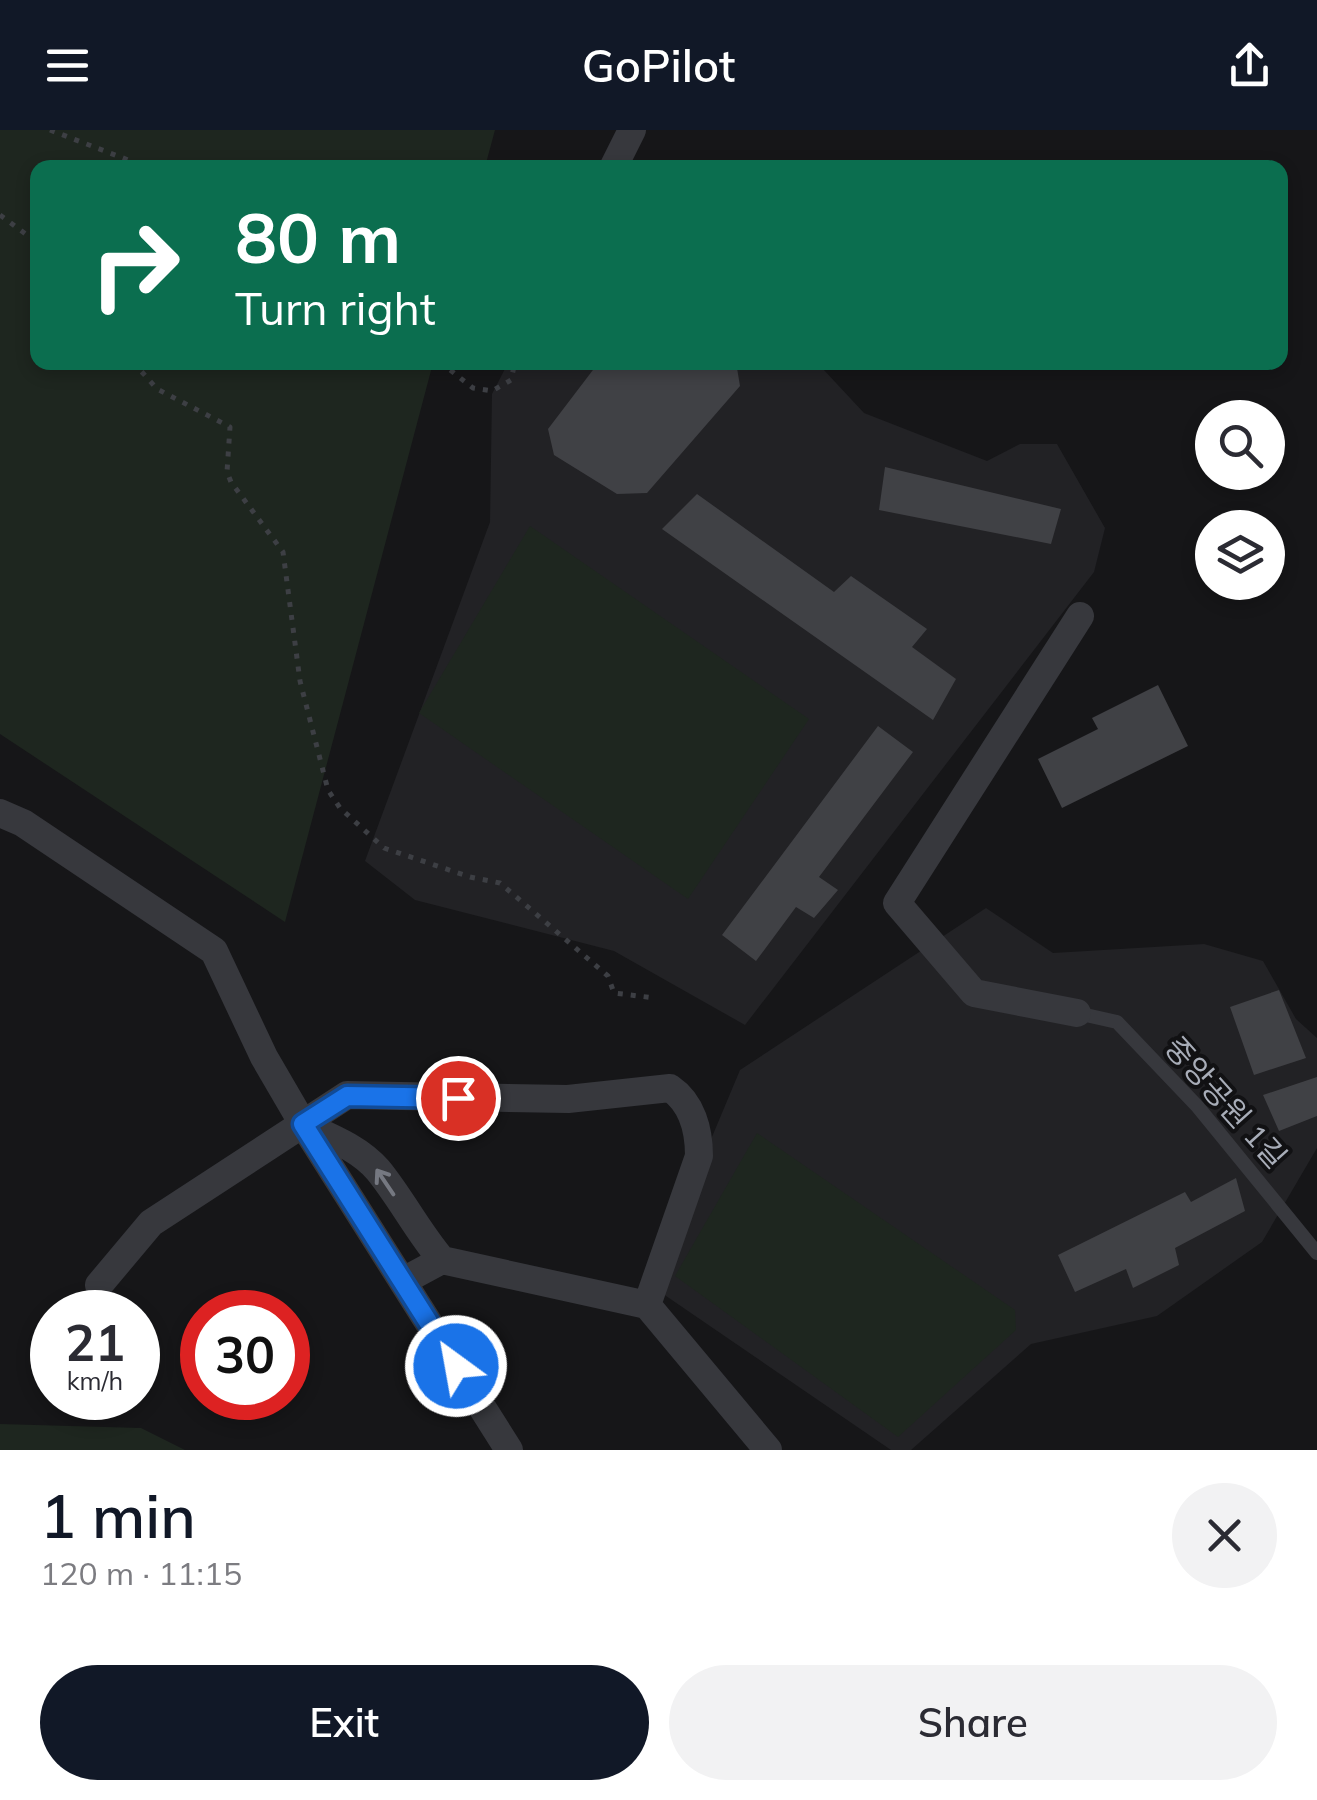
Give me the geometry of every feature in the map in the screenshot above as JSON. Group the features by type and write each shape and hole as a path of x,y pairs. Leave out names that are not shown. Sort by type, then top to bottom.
{"street":[{"path":"617,160 632,130"},
{"path":"1077,1013 974,993 897,903 1080,616"},
{"path":"0,813 24,823 214,951 264,1057 303,1124 509,1450"},
{"path":"99,1285 151,1223 347,1096 568,1100 670,1088 682,1096 699,1132 699,1156 647,1305"},
{"path":"303,1124 348,1145 377,1169 414,1227 442,1260 647,1305 768,1450"},
{"path":"403,1282 442,1260"}],"lane":[{"name":"중앙공원 1길","path":"1077,1013 1116,1022 1198,1107 1317,1253"}],"path":[{"path":"50,130 128,160"},
{"path":"0,214 30,236"},
{"path":"140,370 157,390 230,427 227,472 283,552 300,681 328,790 340,808 384,848 470,877 500,882 608,976 614,992 654,998"},
{"path":"450,370 474,388 492,392 511,380 513,370"}],"shaded area":[{"path":"0,130 495,130 487,160 30,160 30,370 431,370 285,922 0,734"},
{"path":"504,370 824,370 864,413 987,461 1020,444 1057,444 1105,528 1094,572 745,1025 614,951 415,900 365,861 490,522 492,394"},
{"path":"530,526 809,719 688,899 419,713"},
{"path":"986,908 1053,953 1204,944 1263,961 1296,1019 1317,1038 1317,1148 1262,1242 1157,1316 1031,1344 911,1450 891,1450 650,1285 740,1070"},
{"path":"757,1133 1015,1310 1016,1330 898,1437 675,1276"},
{"path":"0,1424 141,1428 185,1450 0,1450"}],"building":[{"path":"593,370 737,370 740,386 647,493 617,494 554,455 548,429"},
{"path":"885,467 1061,509 1051,544 879,510"},
{"path":"697,494 834,592 851,576 927,629 912,647 956,679 933,720 662,529"},
{"path":"1158,685 1188,746 1062,808 1038,759 1098,729 1092,718"},
{"path":"878,726 913,752 819,877 838,890 814,918 796,907 756,961 722,935"},
{"path":"1279,990 1306,1058 1254,1075 1230,1007"},
{"path":"1317,1077 1317,1116 1279,1131 1263,1095"},
{"path":"1236,1178 1245,1211 1175,1248 1179,1265 1133,1288 1126,1269 1075,1292 1058,1255 1185,1192 1191,1202"}],"route":[{"path":"456,1366 303,1124 347,1096 458,1098"}]}
